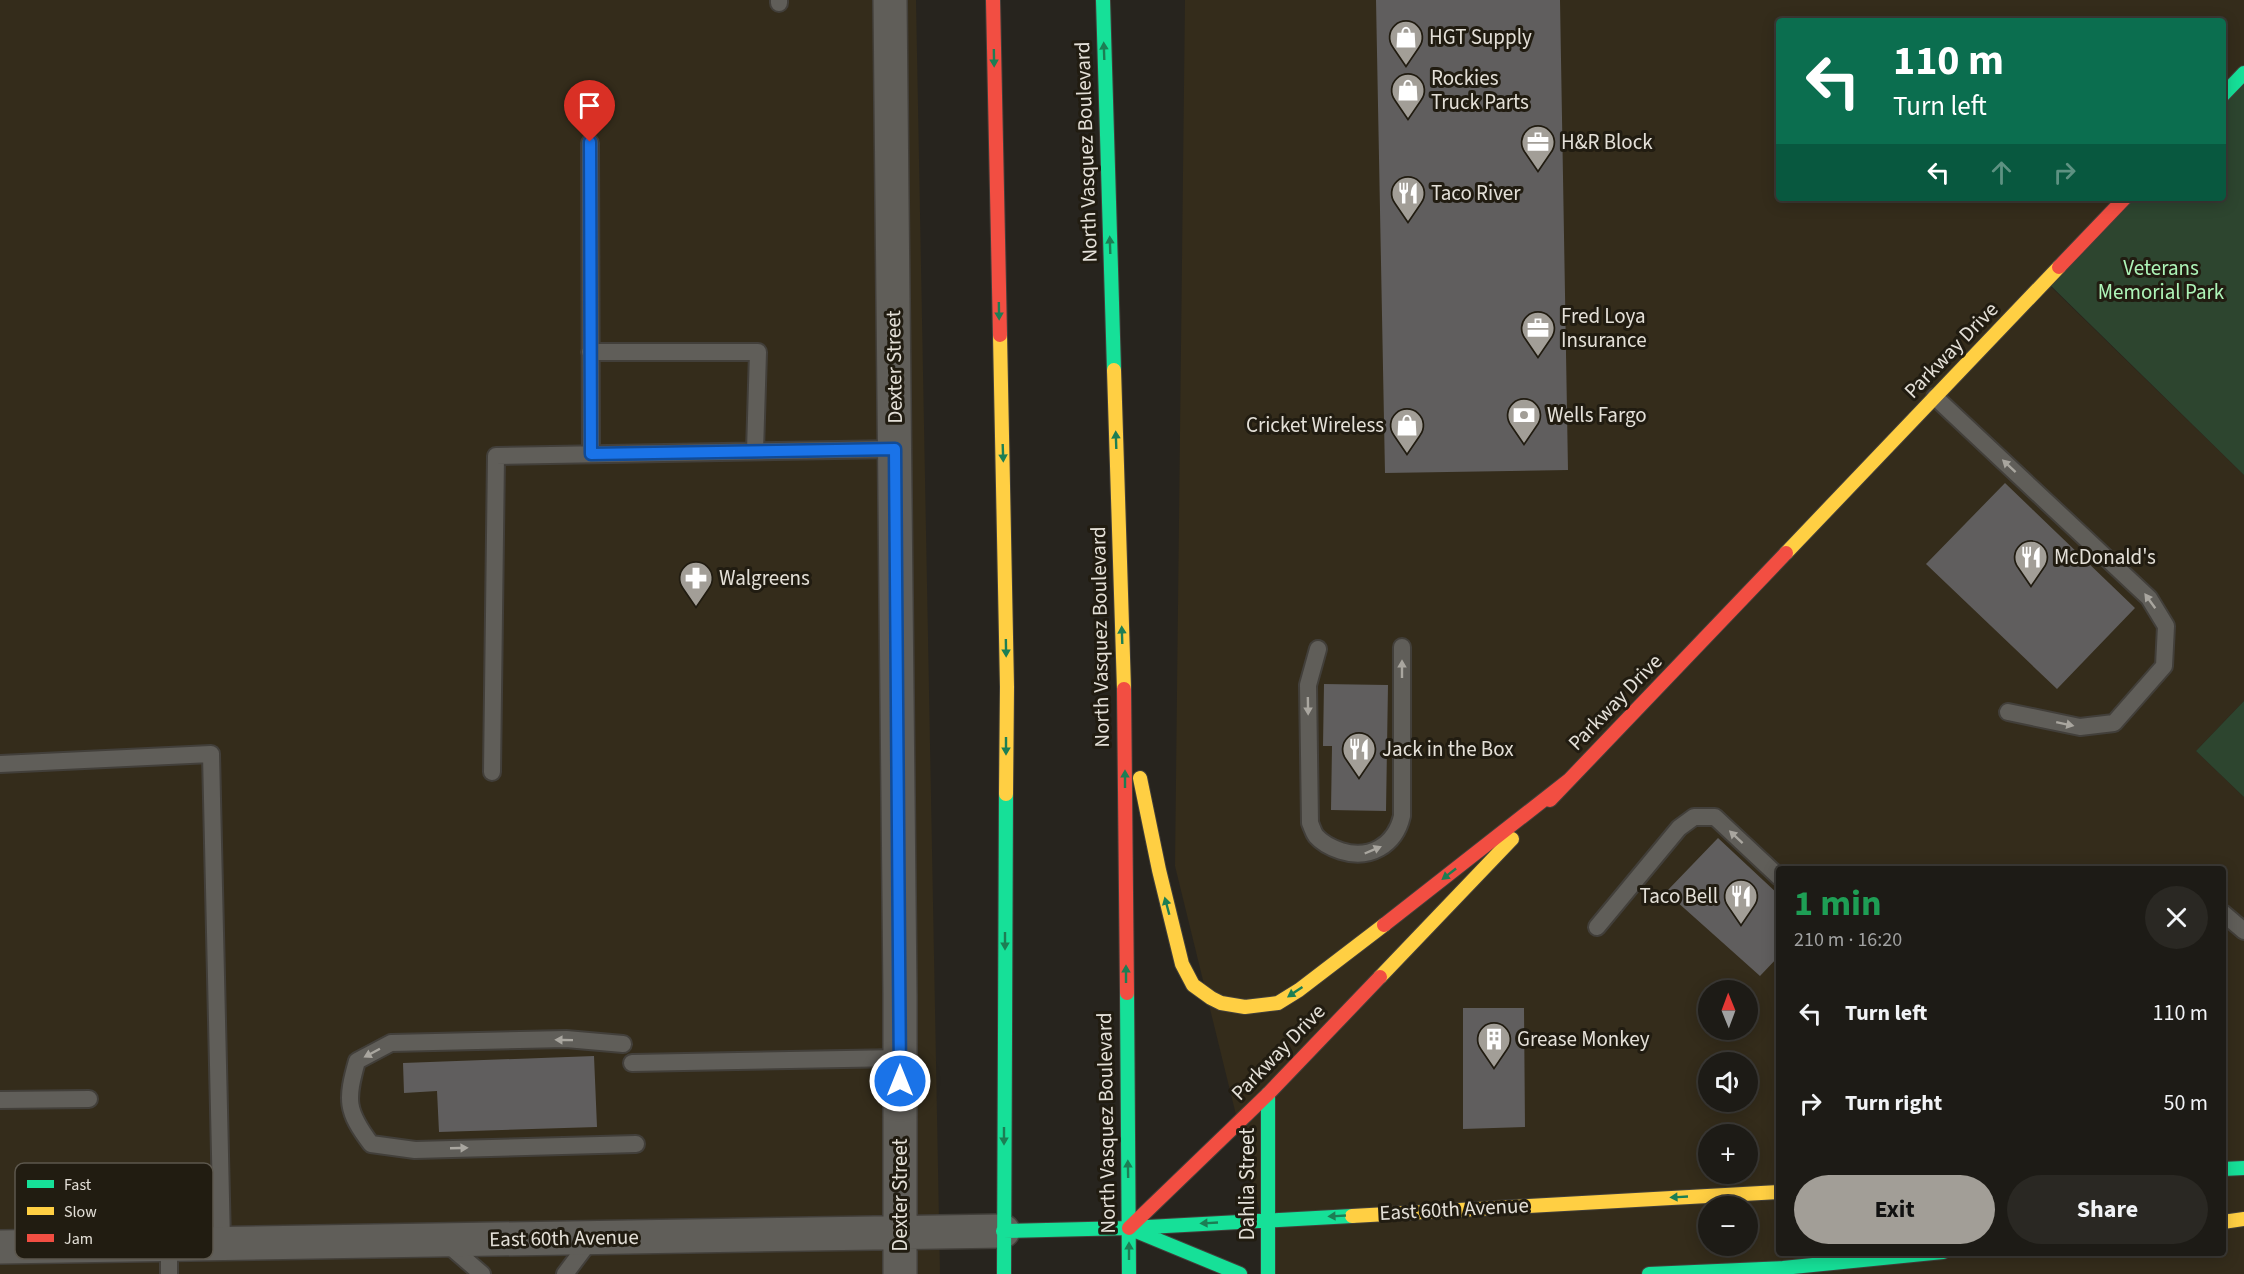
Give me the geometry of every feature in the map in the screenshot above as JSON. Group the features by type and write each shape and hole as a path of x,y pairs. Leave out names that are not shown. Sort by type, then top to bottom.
{"main road":[{"path":"993,0 1007,687 1004,1274"},
{"name":"North Vasquez Boulevard","path":"1103,0 1124,694 1128,1274"},
{"path":"2226,92 2244,73"},
{"name":"Parkway Drive","path":"1129,1228 1268,1094 2122,201"},
{"path":"1124,694 1156,865 1183,967 1192,984 1203,994 1218,1002 1239,1007 1263,1007 1280,1002 1320,975 1569,780"},
{"name":"Dahlia Street","path":"1268,1094 1268,1274"},
{"path":"2226,1169 2244,1168"},
{"name":"East 60th Avenue","path":"1003,1231 1129,1228 1776,1192"},
{"path":"2226,1222 2244,1219"},
{"name":"East 60th Avenue","path":"1129,1228 1240,1274"},
{"path":"1649,1274 1829,1268 1914,1256"}],"street":[{"name":"Dexter Street","path":"891,0 900,1274"},
{"name":"East 60th Avenue","path":"213,1246 222,1243 1003,1231"},
{"name":"East 60th Avenue","path":"0,1246 15,1247"}],"lane":[{"path":"590,142 591,454"},
{"path":"590,352 758,352 755,451"},
{"path":"1935,397 2149,598 2166,626 2164,666 2114,723 2080,727 2008,712"},
{"path":"492,772 496,456 895,449"},
{"path":"1318,649 1308,685 1310,823 1316,836 1325,844 1350,854 1365,854 1389,842 1399,828 1402,816 1402,647"},
{"path":"0,764 211,754 222,1243"},
{"path":"1597,927 1679,828 1694,817 1715,818 1776,874"},
{"path":"2226,916 2244,931"},
{"path":"623,1044 566,1039 391,1043 357,1061 349,1090 355,1122 371,1144 415,1150 636,1144"},
{"path":"632,1063 900,1058"},
{"path":"0,1100 89,1100"},
{"path":"564,1274 592,1238"},
{"path":"442,1240 482,1274"}],"shaded area":[{"path":"0,0 916,0 940,1274 0,1274"},
{"path":"1185,0 2244,0 2244,72 2226,91 2226,18 1776,18 1776,201 2122,201 2046,282 2244,475 2244,701 2196,751 2244,797 2244,1274 1275,1274 1175,866"}],"green space":[{"name":"Veterans Memorial Park","path":"2244,73 2244,475 2046,281 2122,201 2226,201 2226,92"},
{"path":"2244,701 2244,797 2196,751"}],"building":[{"path":"1376,0 1560,0 1568,470 1385,473"},
{"name":"McDonald's","path":"2005,483 2135,608 2057,689 1926,564"},
{"name":"Jack in the Box","path":"1324,684 1388,685 1386,811 1331,810 1332,746 1323,746"},
{"name":"Taco Bell","path":"1718,838 1776,892 1776,959 1760,976 1666,892"},
{"name":"Grease Monkey","path":"1463,1008 1524,1008 1525,1127 1463,1129"},
{"path":"594,1056 597,1127 439,1132 437,1091 404,1093 403,1063"}],"traffic: fast":[{"path":"1103,0 1114,370"},
{"path":"2226,92 2244,73"},
{"path":"1004,1274 1006,794"},
{"path":"1127,993 1129,1274"},
{"path":"1268,1094 1268,1274"},
{"path":"2226,1169 2244,1168"},
{"path":"1003,1231 1129,1228 1352,1216"},
{"path":"1136,1231 1240,1274"},
{"path":"1649,1274 1783,1268 1903,1256"}],"traffic: slow":[{"path":"1786,553 2059,267"},
{"path":"1000,335 1007,687 1006,794"},
{"path":"1114,370 1124,689"},
{"path":"1140,778 1182,964 1193,985 1211,998 1221,1003 1245,1007 1278,1003 1299,990 1384,925"},
{"path":"1380,977 1512,839"},
{"path":"1352,1216 1776,1192"},
{"path":"2226,1222 2244,1219"}],"traffic: jam":[{"path":"993,0 1000,335"},
{"path":"2059,267 2122,201"},
{"path":"1550,800 1786,553"},
{"path":"1124,689 1127,993"},
{"path":"1384,925 1569,780"},
{"path":"1129,1228 1268,1094 1380,977"}],"place":[{"name":"HGT Supply","path":"1406,66"},
{"name":"Rockies Truck Parts","path":"1408,119"},
{"name":"H&R Block","path":"1538,171"},
{"name":"Taco River","path":"1408,222"},
{"name":"Fred Loya Insurance","path":"1538,357"},
{"name":"Wells Fargo","path":"1524,444"},
{"name":"Cricket Wireless","path":"1407,454"},
{"name":"McDonald's","path":"2031,586"},
{"name":"Walgreens","path":"696,607"},
{"name":"Jack in the Box","path":"1359,778"},
{"name":"Taco Bell","path":"1741,925"},
{"name":"Grease Monkey","path":"1494,1068"}],"route":[{"path":"590,142 591,454 895,449 900,1081"}]}
